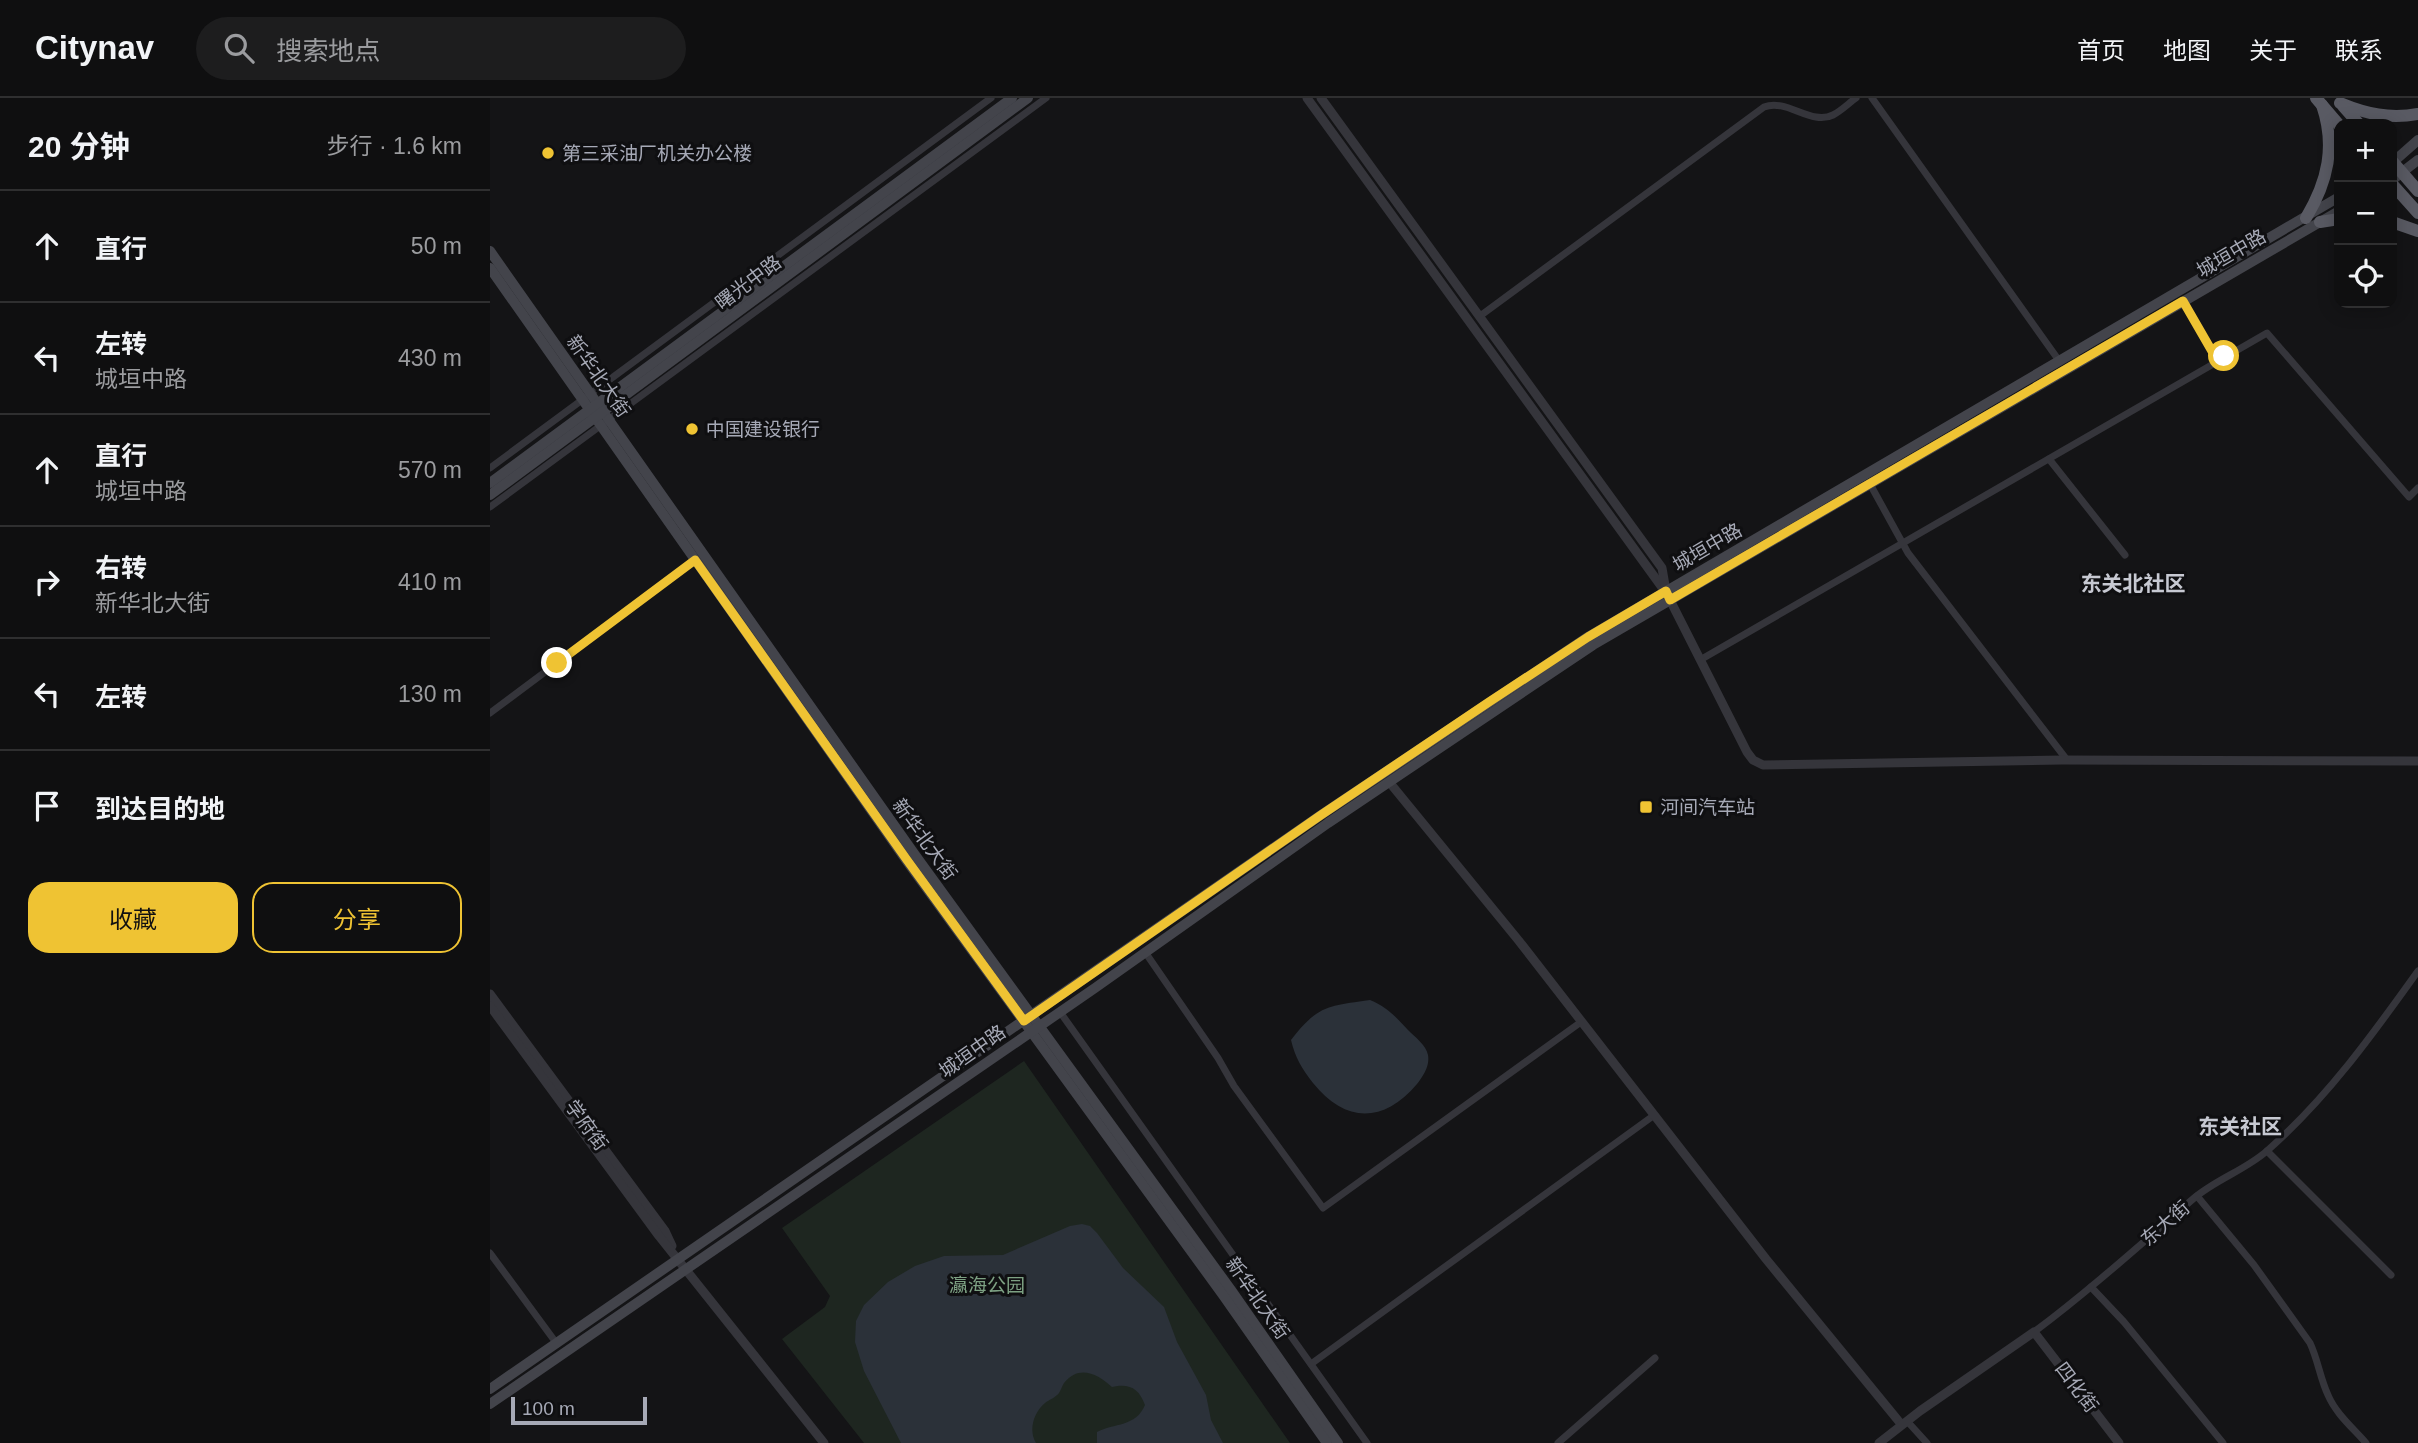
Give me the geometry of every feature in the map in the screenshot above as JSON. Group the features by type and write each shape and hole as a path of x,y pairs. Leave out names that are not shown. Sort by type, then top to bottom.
{"highway":[{"path":"2338,100 2360,111 2379,116 2418,114"},
{"path":"2338,100 2355,119"},
{"path":"2319,102 2334,119"},
{"path":"2306,218 2324,185 2330,154 2330,135 2319,102"},
{"path":"2397,180 2418,191"},
{"path":"2397,182 2418,213"},
{"path":"2320,222 2334,220"},
{"path":"2397,224 2418,231"}],"main road":[{"name":"曙光中路","path":"490,483 599,415 1012,98"},
{"name":"曙光中路","path":"490,495 1028,98"},
{"path":"2397,158 2418,140"},
{"path":"2397,177 2418,160"},
{"name":"城垣中路","path":"490,1390 1035,1029 1328,823 1668,596 2334,200"},
{"name":"城垣中路","path":"490,1404 1028,1018 1311,822 1588,637 1668,596 1870,484 2334,214"},
{"name":"新华北大街","path":"490,251 586,397"},
{"name":"新华北大街","path":"490,268 586,397 915,855 1327,1443"},
{"name":"新华北大街","path":"599,415 695,560 887,832 1028,1018"},
{"name":"新华北大街","path":"1035,1029 1231,1290 1338,1443"}],"street":[{"path":"490,468 990,98"},
{"path":"490,507 599,415 1046,98"},
{"path":"1307,98 1668,596 1747,752 1754,760 1763,765 2067,760 2418,761"},
{"path":"1321,98 1656,559 1662,568 1668,596"},
{"path":"1480,316 1764,107 1779,105 1818,117 1827,117 1856,98"},
{"path":"1872,98 2060,362"},
{"path":"2183,301 2213,353 2221,358"},
{"path":"1700,660 2267,333 2409,497 2418,488"},
{"path":"2049,459 2125,555"},
{"path":"1870,484 1903,544 2067,760"},
{"path":"490,713 695,560"},
{"path":"1390,783 1520,941 1766,1259 1904,1423 1927,1443"},
{"path":"1145,952 1219,1058 1234,1086 1323,1208 1581,1022"},
{"name":"东大街","path":"1879,1443 2034,1332 2197,1196 2267,1151 2358,1056 2418,971"},
{"name":"学府街","path":"490,994 665,1231 683,1264"},
{"name":"学府街","path":"490,1006 683,1264 824,1443"},
{"path":"1060,1012 1367,1443"},
{"path":"1311,1364 1653,1116"},
{"path":"2267,1151 2391,1275"},
{"path":"2197,1196 2254,1265 2309,1343 2316,1356 2328,1397 2366,1443"},
{"path":"490,1253 557,1344"},
{"path":"2091,1287 2124,1322 2223,1443"},
{"name":"四化街","path":"2034,1332 2119,1443"},
{"path":"1558,1443 1654,1358"}],"green space":[{"name":"瀛海公园","path":"1024,1061 1290,1443 864,1443 782,1339 825,1307 830,1296 782,1228"}],"shaded area":[{"path":"1370,1000 1391,1013 1420,1041 1427,1051 1428,1059 1422,1078 1404,1097 1378,1112 1364,1114 1338,1106 1325,1096 1302,1068 1291,1040 1300,1028 1325,1009"},
{"path":"1070,1226 1090,1226 1097,1233 1123,1268 1164,1307 1177,1342 1206,1395 1211,1420 1223,1443 1097,1443 1097,1432 1130,1421 1145,1405 1140,1394 1133,1388 1112,1387 1095,1375 1082,1372 1070,1377 1058,1394 1038,1411 1032,1427 1036,1443 901,1443 864,1371 855,1342 856,1321 864,1305 888,1282 915,1266 944,1256 1003,1255"}],"place":[{"name":"第三采油厂机关办公楼","path":"548,153"},
{"name":"中国建设银行","path":"692,429"},
{"name":"河间汽车站","path":"1646,807"}],"district":[{"name":"东关北社区","path":"2133,584"},
{"name":"东关社区","path":"2240,1127"}],"route":[{"path":"557,663 695,560 1024,1021 1321,815 1588,637 1666,591 1670,600 2183,301 2213,353 2221,358 2224,356"}]}
